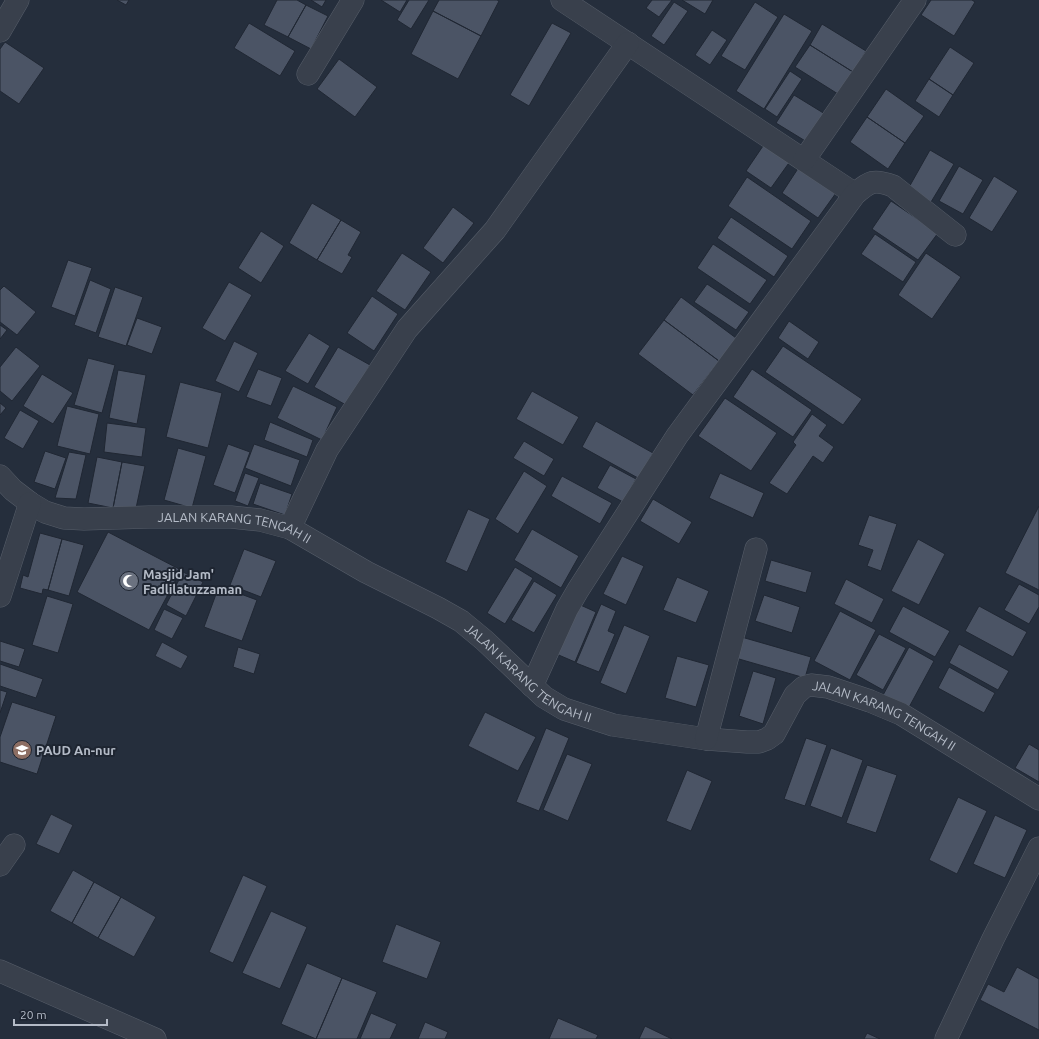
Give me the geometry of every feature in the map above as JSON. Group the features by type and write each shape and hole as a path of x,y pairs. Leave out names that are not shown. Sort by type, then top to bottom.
{"street":[{"path":"0,31 18,0"},
{"path":"308,74 353,0"},
{"path":"562,0 855,194"},
{"path":"804,160 914,0"},
{"path":"290,528 327,450 407,329 494,230 628,43"},
{"path":"532,686 567,609 578,590 677,436 855,194 873,182 883,182 894,186 955,235"},
{"name":"JALAN KARANG TENGAH II","path":"0,476 13,490 30,503 45,512 64,518 231,517 260,520 290,528 366,572 461,621 484,640 544,697 564,709 613,725 706,739 759,742 774,734 795,695 804,687 811,685 828,687 870,701 901,714 1039,799"},
{"path":"0,596 30,503"},
{"path":"706,739 756,549"},
{"path":"0,865 14,845"},
{"path":"946,1039 1039,848"},
{"path":"0,971 155,1039"}],"building":[{"path":"117,0 129,0 126,5"},
{"path":"277,0 297,0 306,5 288,37 264,25"},
{"path":"311,0 326,0 322,7"},
{"path":"381,0 407,0 400,12"},
{"path":"409,0 429,0 411,29 397,20"},
{"path":"439,0 499,1 481,36 433,11"},
{"path":"652,0 672,0 659,17 646,8"},
{"path":"682,0 713,0 705,14"},
{"path":"931,0 972,0 975,2 954,36 921,15"},
{"path":"674,2 688,11 664,45 651,36"},
{"path":"755,2 778,17 745,70 721,56"},
{"path":"306,5 328,16 311,49 288,37"},
{"path":"433,11 481,36 458,79 411,54"},
{"path":"784,14 812,31 764,109 736,91"},
{"path":"249,23 295,51 280,76 234,48"},
{"path":"552,23 571,33 529,106 510,95"},
{"path":"822,24 866,51 853,72 810,45"},
{"path":"712,30 727,40 710,65 695,55"},
{"path":"5,42 44,68 19,104 0,91 0,49"},
{"path":"810,45 853,72 838,94 795,67"},
{"path":"950,47 974,63 953,95 929,79"},
{"path":"339,59 377,87 355,117 317,89"},
{"path":"790,71 802,79 777,117 765,109"},
{"path":"929,79 953,95 939,117 915,101"},
{"path":"886,89 924,116 905,143 867,117"},
{"path":"794,95 825,114 807,142 776,123"},
{"path":"867,117 905,143 888,169 850,142"},
{"path":"765,143 791,160 771,188 746,171"},
{"path":"930,150 954,164 931,202 908,189"},
{"path":"959,166 983,180 963,214 939,201"},
{"path":"799,167 836,193 818,218 782,193"},
{"path":"994,176 1018,191 992,232 969,218"},
{"path":"747,177 811,221 792,249 728,206"},
{"path":"891,201 938,233 918,260 872,229"},
{"path":"312,203 341,220 317,260 289,243"},
{"path":"453,207 474,223 443,263 423,248"},
{"path":"731,217 788,256 774,277 717,238"},
{"path":"341,220 361,232 348,255 352,257 342,274 317,260"},
{"path":"261,231 284,246 261,283 238,268"},
{"path":"875,234 916,262 903,282 861,254"},
{"path":"713,244 767,280 750,304 697,268"},
{"path":"402,253 431,272 405,310 376,291"},
{"path":"926,253 961,277 932,319 898,295"},
{"path":"68,260 92,268 75,316 51,307"},
{"path":"90,280 111,289 96,333 74,325"},
{"path":"229,282 252,295 225,341 202,328"},
{"path":"707,284 749,312 736,330 694,302"},
{"path":"4,286 36,312 17,335 0,322 0,290"},
{"path":"115,287 143,297 126,346 98,337"},
{"path":"372,296 398,314 374,351 347,333"},
{"path":"681,297 736,338 719,361 664,320"},
{"path":"137,318 162,327 152,354 127,345"},
{"path":"664,320 719,361 693,395 638,354"},
{"path":"789,321 819,342 808,359 778,338"},
{"path":"0,325 7,330 0,339"},
{"path":"309,333 330,346 308,384 285,371"},
{"path":"234,341 258,353 239,392 215,381"},
{"path":"783,346 862,399 843,425 765,372"},
{"path":"16,347 40,366 12,401 0,391 0,367"},
{"path":"338,347 370,365 346,405 314,387"},
{"path":"88,358 115,365 102,413 74,405"},
{"path":"258,369 282,378 271,406 246,397"},
{"path":"752,369 812,410 793,437 733,397"},
{"path":"118,370 146,375 137,424 109,418"},
{"path":"42,374 73,393 53,424 23,406"},
{"path":"180,382 222,393 208,448 166,437"},
{"path":"293,386 337,407 322,440 277,418"},
{"path":"532,391 579,417 563,445 516,419"},
{"path":"725,398 777,433 751,471 698,436"},
{"path":"0,403 6,408 0,415"},
{"path":"67,406 99,414 90,454 57,446"},
{"path":"20,410 39,421 23,449 4,438"},
{"path":"812,414 827,425 819,436 834,447 823,463 813,456 787,494 769,483 796,445 793,442"},
{"path":"596,421 653,453 638,478 582,447"},
{"path":"270,422 313,440 307,457 264,440"},
{"path":"107,423 146,428 142,457 104,452"},
{"path":"524,441 554,459 544,476 513,458"},
{"path":"228,444 250,452 235,493 213,485"},
{"path":"254,444 300,460 291,486 245,468"},
{"path":"178,448 206,456 192,508 164,500"},
{"path":"45,451 66,458 55,489 34,482"},
{"path":"69,452 86,455 76,499 55,498"},
{"path":"97,457 122,462 113,508 88,503"},
{"path":"122,462 145,466 135,513 113,508"},
{"path":"610,465 636,479 623,502 597,488"},
{"path":"524,471 547,486 518,534 495,519"},
{"path":"245,473 259,478 248,506 235,501"},
{"path":"720,473 764,493 753,518 709,498"},
{"path":"562,476 612,503 600,524 551,496"},
{"path":"260,483 292,494 285,515 253,504"},
{"path":"653,499 692,522 679,544 640,521"},
{"path":"1039,506 1039,590 1005,573"},
{"path":"468,509 490,519 467,572 445,562"},
{"path":"869,515 897,524 881,571 867,566 873,550 858,545"},
{"path":"532,529 579,556 561,588 514,560"},
{"name":"Masjid Jam' Fadlilatuzzaman","path":"108,532 181,570 149,630 77,592"},
{"path":"40,533 62,539 48,590 43,589 42,594 20,588 23,575 28,577"},
{"path":"62,539 84,545 69,596 48,590"},
{"path":"918,539 945,554 919,605 891,591"},
{"path":"244,549 276,561 261,597 230,585"},
{"path":"622,556 644,566 626,605 603,594"},
{"path":"771,560 812,572 806,593 765,581"},
{"path":"515,567 533,578 505,624 487,613"},
{"path":"183,572 203,582 186,616 166,605"},
{"path":"677,577 709,591 696,623 663,610"},
{"path":"846,579 884,599 872,623 834,604"},
{"path":"534,581 557,595 534,633 511,620"},
{"path":"1019,584 1039,595 1039,607 1029,624 1004,610"},
{"path":"219,586 257,600 242,641 204,627"},
{"path":"764,595 800,607 792,633 755,621"},
{"path":"47,596 73,604 58,653 32,645"},
{"path":"576,603 596,612 575,662 554,653"},
{"path":"601,604 616,611 608,631 615,634 599,672 576,663"},
{"path":"903,606 950,631 935,657 889,632"},
{"path":"979,606 1027,632 1013,657 965,631"},
{"path":"164,609 183,618 172,639 154,630"},
{"path":"840,611 876,630 850,680 814,661"},
{"path":"624,625 650,636 626,694 600,683"},
{"path":"879,634 906,648 883,690 856,675"},
{"path":"738,636 811,657 805,678 732,657"},
{"path":"0,641 25,649 19,667 0,661"},
{"path":"162,642 188,656 181,669 155,656"},
{"path":"959,644 1009,671 998,690 949,663"},
{"path":"238,647 260,654 254,674 233,667"},
{"path":"909,647 934,661 907,711 882,697"},
{"path":"677,656 709,665 696,707 665,698"},
{"path":"0,664 43,679 36,698 0,686"},
{"path":"949,667 995,693 984,713 938,688"},
{"path":"753,671 776,678 763,724 739,716"},
{"path":"0,690 7,692 0,713"},
{"name":"PAUD An-nur","path":"12,702 56,716 37,774 0,762 0,737"},
{"path":"485,712 536,737 518,771 468,746"},
{"path":"546,728 569,738 539,811 516,802"},
{"path":"806,738 827,745 805,806 784,799"},
{"path":"1029,744 1039,750 1039,782 1015,768"},
{"path":"831,748 863,760 842,818 810,806"},
{"path":"567,754 592,764 568,821 543,810"},
{"path":"867,765 897,775 876,833 846,823"},
{"path":"687,770 712,781 691,831 666,821"},
{"path":"958,797 987,811 957,874 929,860"},
{"path":"51,814 73,825 59,854 36,844"},
{"path":"995,815 1027,830 1005,878 973,864"},
{"path":"73,870 94,882 72,923 50,911"},
{"path":"243,875 267,886 233,963 209,952"},
{"path":"94,882 121,897 98,938 72,923"},
{"path":"121,897 156,917 134,957 98,938"},
{"path":"271,911 307,927 280,989 242,973"},
{"path":"396,924 441,942 427,979 382,962"},
{"path":"307,963 342,978 316,1039 281,1024"},
{"path":"1017,967 1039,979 1039,1030 980,1000 988,984 1004,992"},
{"path":"342,978 377,992 357,1039 316,1039"},
{"path":"371,1013 397,1024 390,1039 360,1039"},
{"path":"558,1018 598,1035 596,1039 549,1039"},
{"path":"425,1022 448,1032 445,1039 418,1039"},
{"path":"645,1026 672,1039 639,1039"},
{"path":"867,1033 880,1039 864,1039"}],"place":[{"name":"Masjid Jam' Fadlilatuzzaman","path":"129,581"},
{"name":"PAUD An-nur","path":"22,750"}]}
